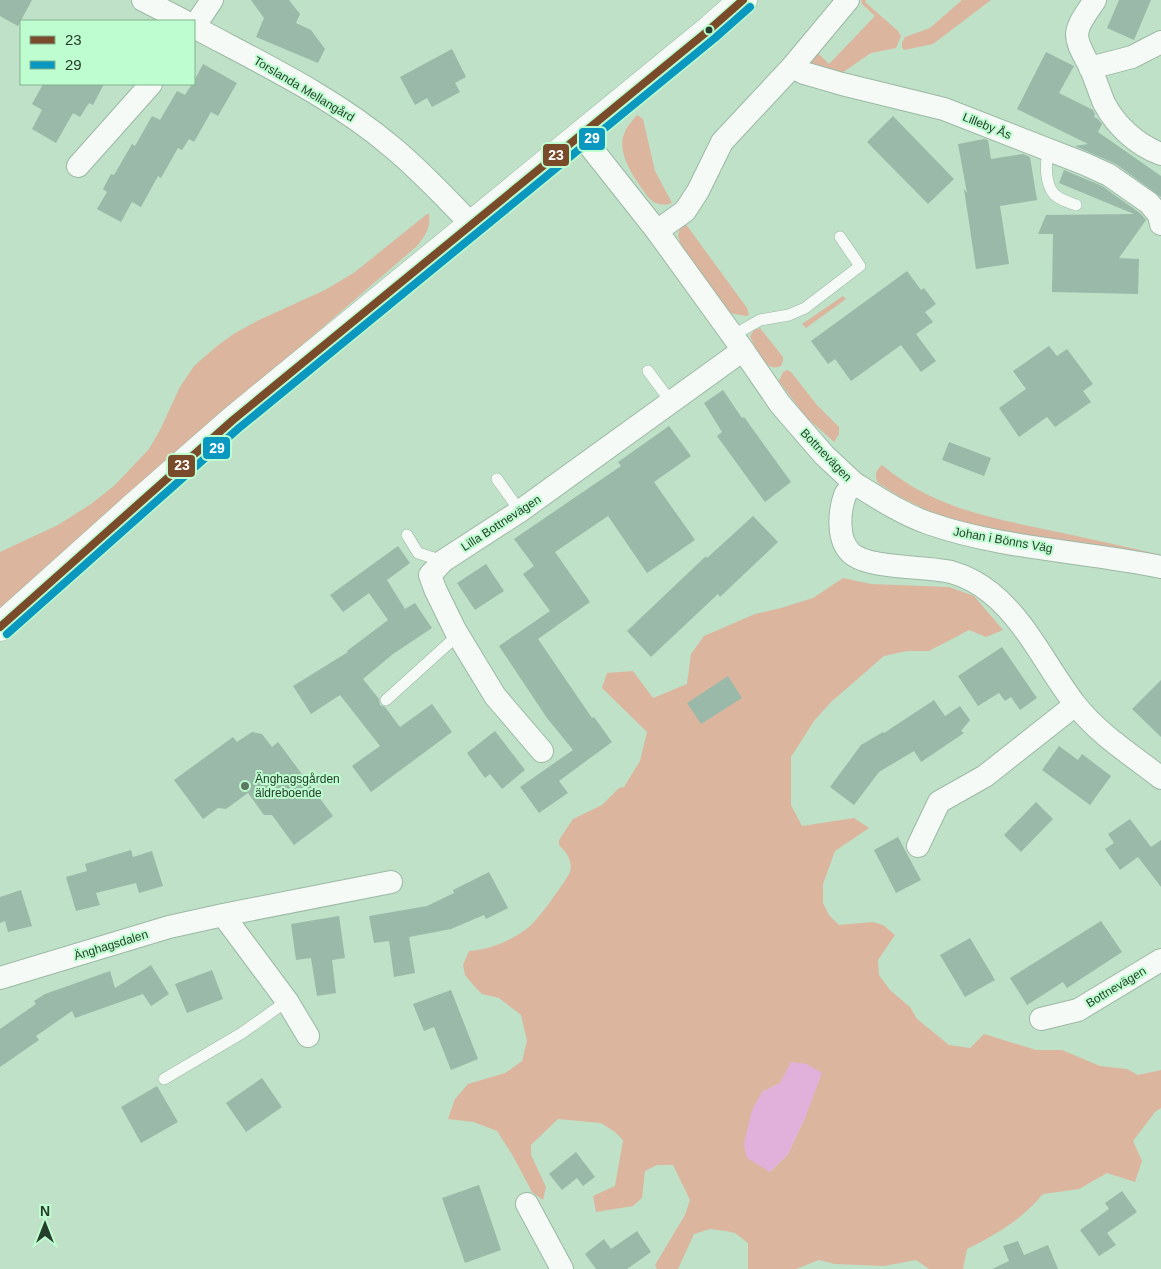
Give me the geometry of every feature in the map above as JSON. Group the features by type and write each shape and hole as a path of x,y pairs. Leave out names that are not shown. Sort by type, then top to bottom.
{"street":[{"path":"143,0 182,20"},
{"name":"Torslanda Mellangård","path":"195,26 212,0"},
{"path":"0,627 233,420 709,30 742,0"},
{"path":"657,231 685,210 698,191 722,142 792,67 848,0"},
{"path":"1095,0 1079,26 1077,34 1078,44 1105,104 1119,125 1136,141 1161,154"},
{"name":"Torslanda Mellangård","path":"195,28 342,110 392,147 471,224"},
{"path":"1090,68 1132,57 1161,42"},
{"name":"Lilleby Ås","path":"792,67 804,73 944,109 1109,176 1149,203 1159,215 1161,224"},
{"path":"78,166 150,85"},
{"name":"Bottnevägen","path":"580,135 657,231 780,404 824,455 854,483 846,493 842,508 841,528 845,544 852,553 866,561 952,573 972,580 991,593 1016,619 1076,705 1101,732 1161,778"},
{"name":"Lilla Bottnevägen","path":"442,561 520,512 671,402 738,343"},
{"name":"Johan i Bönns Väg","path":"854,483 899,510 926,523 960,533 1161,567"},
{"path":"442,561 430,575 435,590 458,635 495,696 542,751"},
{"path":"918,846 939,802 985,776 1076,705"},
{"name":"Änghagsdalen","path":"0,978 169,927 222,914 391,882"},
{"path":"222,914 287,1001 308,1036"},
{"name":"Bottnevägen","path":"1041,1019 1078,1010 1161,960"},
{"path":"527,1204 562,1269"}],"lane":[{"path":"1049,151 1046,158 1046,169 1052,193 1061,200 1076,205"},
{"path":"738,343 760,320 789,315 805,308 860,266 840,237"},
{"path":"648,371 671,402"},
{"path":"498,478 520,512"},
{"path":"407,534 418,553 442,561"},
{"path":"386,700 458,635"},
{"path":"164,1079 242,1033 287,1001"}],"shaded area":[{"path":"861,0 866,0 865,2 898,31 901,36 896,48 871,53 839,75 810,66 809,59 817,52 829,64 875,16 862,4"},
{"path":"962,0 991,0 933,44 904,50 902,48 905,37 930,28"},
{"path":"637,115 643,119 655,171 672,203 659,204 653,202 633,176 625,159 622,142 624,134"},
{"path":"429,214 428,228 417,246 76,540 0,608 0,552 58,525 91,504 115,485 149,449 180,387 194,366 235,333 325,290 355,272"},
{"path":"685,223 747,308 749,315 729,313 681,245 678,236 681,224"},
{"path":"843,296 846,299 806,328 802,324"},
{"path":"760,328 783,357 781,366 769,366 756,349 750,336 754,330"},
{"path":"787,370 791,372 817,405 839,427 839,434 834,442 805,416 779,381 783,372"},
{"path":"882,465 920,491 940,501 982,515 1161,555 1161,558 984,529 931,512 902,498 878,483 876,473"},
{"path":"843,578 871,584 949,587 974,596 1003,630 986,637 969,630 929,651 907,651 884,656 831,702 814,721 791,757 791,805 802,826 854,818 869,828 835,851 823,884 823,903 829,915 839,925 873,922 883,925 895,935 878,960 879,975 890,990 910,1007 917,1019 949,1045 970,1048 984,1034 1036,1050 1062,1050 1100,1066 1127,1069 1138,1075 1161,1070 1161,1108 1155,1112 1133,1141 1142,1161 1135,1182 1107,1173 1079,1189 1043,1194 1008,1226 967,1249 963,1269 929,1269 916,1260 884,1266 835,1264 819,1260 796,1269 748,1269 748,1243 735,1233 710,1229 694,1234 678,1269 657,1269 655,1265 685,1215 690,1200 673,1165 657,1165 645,1171 642,1198 633,1206 596,1212 593,1196 615,1186 623,1140 601,1123 558,1119 531,1145 531,1155 546,1187 543,1200 532,1192 497,1131 474,1122 448,1119 455,1099 468,1084 505,1073 522,1061 527,1041 521,1015 499,998 482,994 465,975 463,965 469,951 500,944 533,924 558,892 570,872 570,860 559,845 559,840 573,819 602,805 619,788 624,787 640,761 647,732 602,688 607,673 633,671 653,698 687,684 691,654 704,636 755,614 813,598","holes":["780,1083 805,1118 788,1154 770,1172 762,1092"]},
{"path":"791,1062 807,1064 822,1073 805,1118 788,1154 770,1172 747,1158 744,1144 752,1110 762,1092 780,1083"}],"building":[{"path":"0,0 32,0 18,26 0,16"},
{"path":"251,0 289,0 300,14 296,23 311,30 325,49 318,63 256,37 264,18"},
{"path":"1119,0 1151,0 1134,40 1107,28"},
{"path":"452,49 466,77 455,83 460,92 432,107 427,98 415,105 400,77"},
{"path":"1046,52 1074,66 1059,93 1093,110 1094,117 1102,124 1098,132 1161,176 1161,197 1116,164 1075,146 1088,144 1017,109"},
{"path":"203,64 237,83 218,116 211,112 194,142 189,139 182,150 178,148 161,178 158,176 141,207 132,202 121,222 97,209 107,192 103,189 111,174 114,175 132,144 135,146 152,116 160,120 177,91 185,95 191,85 195,85 195,79"},
{"path":"42,85 103,85 93,105 89,103 80,117 73,113 56,143 32,129 42,110 32,104"},
{"path":"893,116 954,179 928,204 867,142"},
{"path":"984,139 988,140 991,159 1023,154 1030,157 1037,200 1000,206 1009,264 976,269 964,189 967,193 958,144"},
{"path":"1064,170 1102,186 1140,213 1146,220 1119,258 1139,259 1138,294 1052,292 1053,234 1038,234 1046,215 1134,214 1059,183"},
{"path":"907,271 921,290 924,288 936,304 925,312 933,322 916,334 936,361 921,372 901,345 851,381 835,359 828,364 811,341"},
{"path":"1049,346 1057,356 1067,349 1093,384 1083,391 1091,402 1055,427 1047,417 1019,437 999,408 1026,389 1013,371"},
{"path":"723,390 791,482 765,502 717,436 722,432 704,403"},
{"path":"669,426 691,456 654,482 695,540 647,573 608,516 555,552 590,602 538,639 592,718 594,717 612,742 559,781 568,793 539,813 520,787 573,750 547,718 499,646 550,611 523,574 534,566 514,539 621,466 618,462"},
{"path":"949,442 991,458 984,476 942,460"},
{"path":"753,516 778,542 720,597 718,594 651,657 627,631 706,556 707,558"},
{"path":"398,546 410,563 387,580 405,609 415,603 432,628 393,654 363,679 379,699 380,705 385,707 400,727 432,704 452,732 371,792 352,766 380,746 340,695 311,714 293,686 348,652 388,620 369,593 343,612 330,595"},
{"path":"486,564 504,591 475,610 457,583"},
{"path":"1002,647 1037,698 1020,710 1011,697 1005,701 999,693 978,706 958,676"},
{"path":"728,676 742,698 701,724 687,703"},
{"path":"1161,680 1161,737 1132,709"},
{"path":"934,700 945,716 960,706 970,720 961,731 964,733 921,762 914,751 879,772 854,805 830,787 861,745 884,733"},
{"path":"495,731 525,770 502,789 490,774 485,778 467,753"},
{"name":"Änghagsgården äldreboende","path":"252,732 262,734 272,747 278,742 333,816 294,845 272,815 264,815 248,793 226,809 218,808 203,819 174,780 233,737 237,742"},
{"path":"1059,746 1078,760 1082,754 1111,776 1090,805 1042,770"},
{"path":"1036,802 1053,819 1021,852 1004,835"},
{"path":"1130,819 1151,847 1161,840 1161,887 1138,857 1120,870 1105,849 1114,843 1108,834"},
{"path":"898,837 921,880 896,893 874,850"},
{"path":"131,850 133,857 152,851 163,886 139,893 136,883 96,893 100,905 76,911 66,877 87,871 85,864"},
{"path":"489,872 508,908 486,919 484,915 451,929 409,937 415,973 394,977 389,941 374,943 369,916 427,906 454,893 453,890"},
{"path":"21,890 32,926 8,932 5,921 0,923 0,897"},
{"path":"339,916 345,958 332,960 336,993 317,996 311,958 296,960 291,924"},
{"path":"1101,921 1122,952 1067,988 1063,982 1027,1005 1010,978"},
{"path":"970,938 995,980 965,997 940,955"},
{"path":"151,965 169,994 151,1006 143,994 75,1018 72,1011 36,1036 39,1040 0,1067 0,1029 36,1004 34,1001 45,994 110,971 115,988"},
{"path":"212,970 223,999 187,1013 175,984"},
{"path":"451,990 478,1059 451,1070 434,1027 424,1031 413,1004"},
{"path":"262,1078 282,1107 246,1132 226,1103"},
{"path":"157,1086 178,1122 141,1143 121,1107"},
{"path":"576,1152 595,1177 583,1186 577,1178 562,1190 549,1174"},
{"path":"479,1185 501,1250 465,1263 442,1198"},
{"path":"1122,1191 1137,1212 1107,1233 1116,1245 1099,1256 1080,1230 1109,1209 1105,1203"},
{"path":"637,1231 651,1252 627,1269 596,1269 585,1254 604,1239 611,1249"},
{"path":"1018,1241 1024,1255 1048,1245 1058,1269 992,1269 1009,1261 1003,1246"}],"transit line":[{"name":"23","path":"0,627 233,420 709,30 743,0"},
{"name":"29","path":"7,634 239,428 715,38 750,7"}],"place":[{"name":"Änghagsgården äldreboende","path":"245,786"}]}
